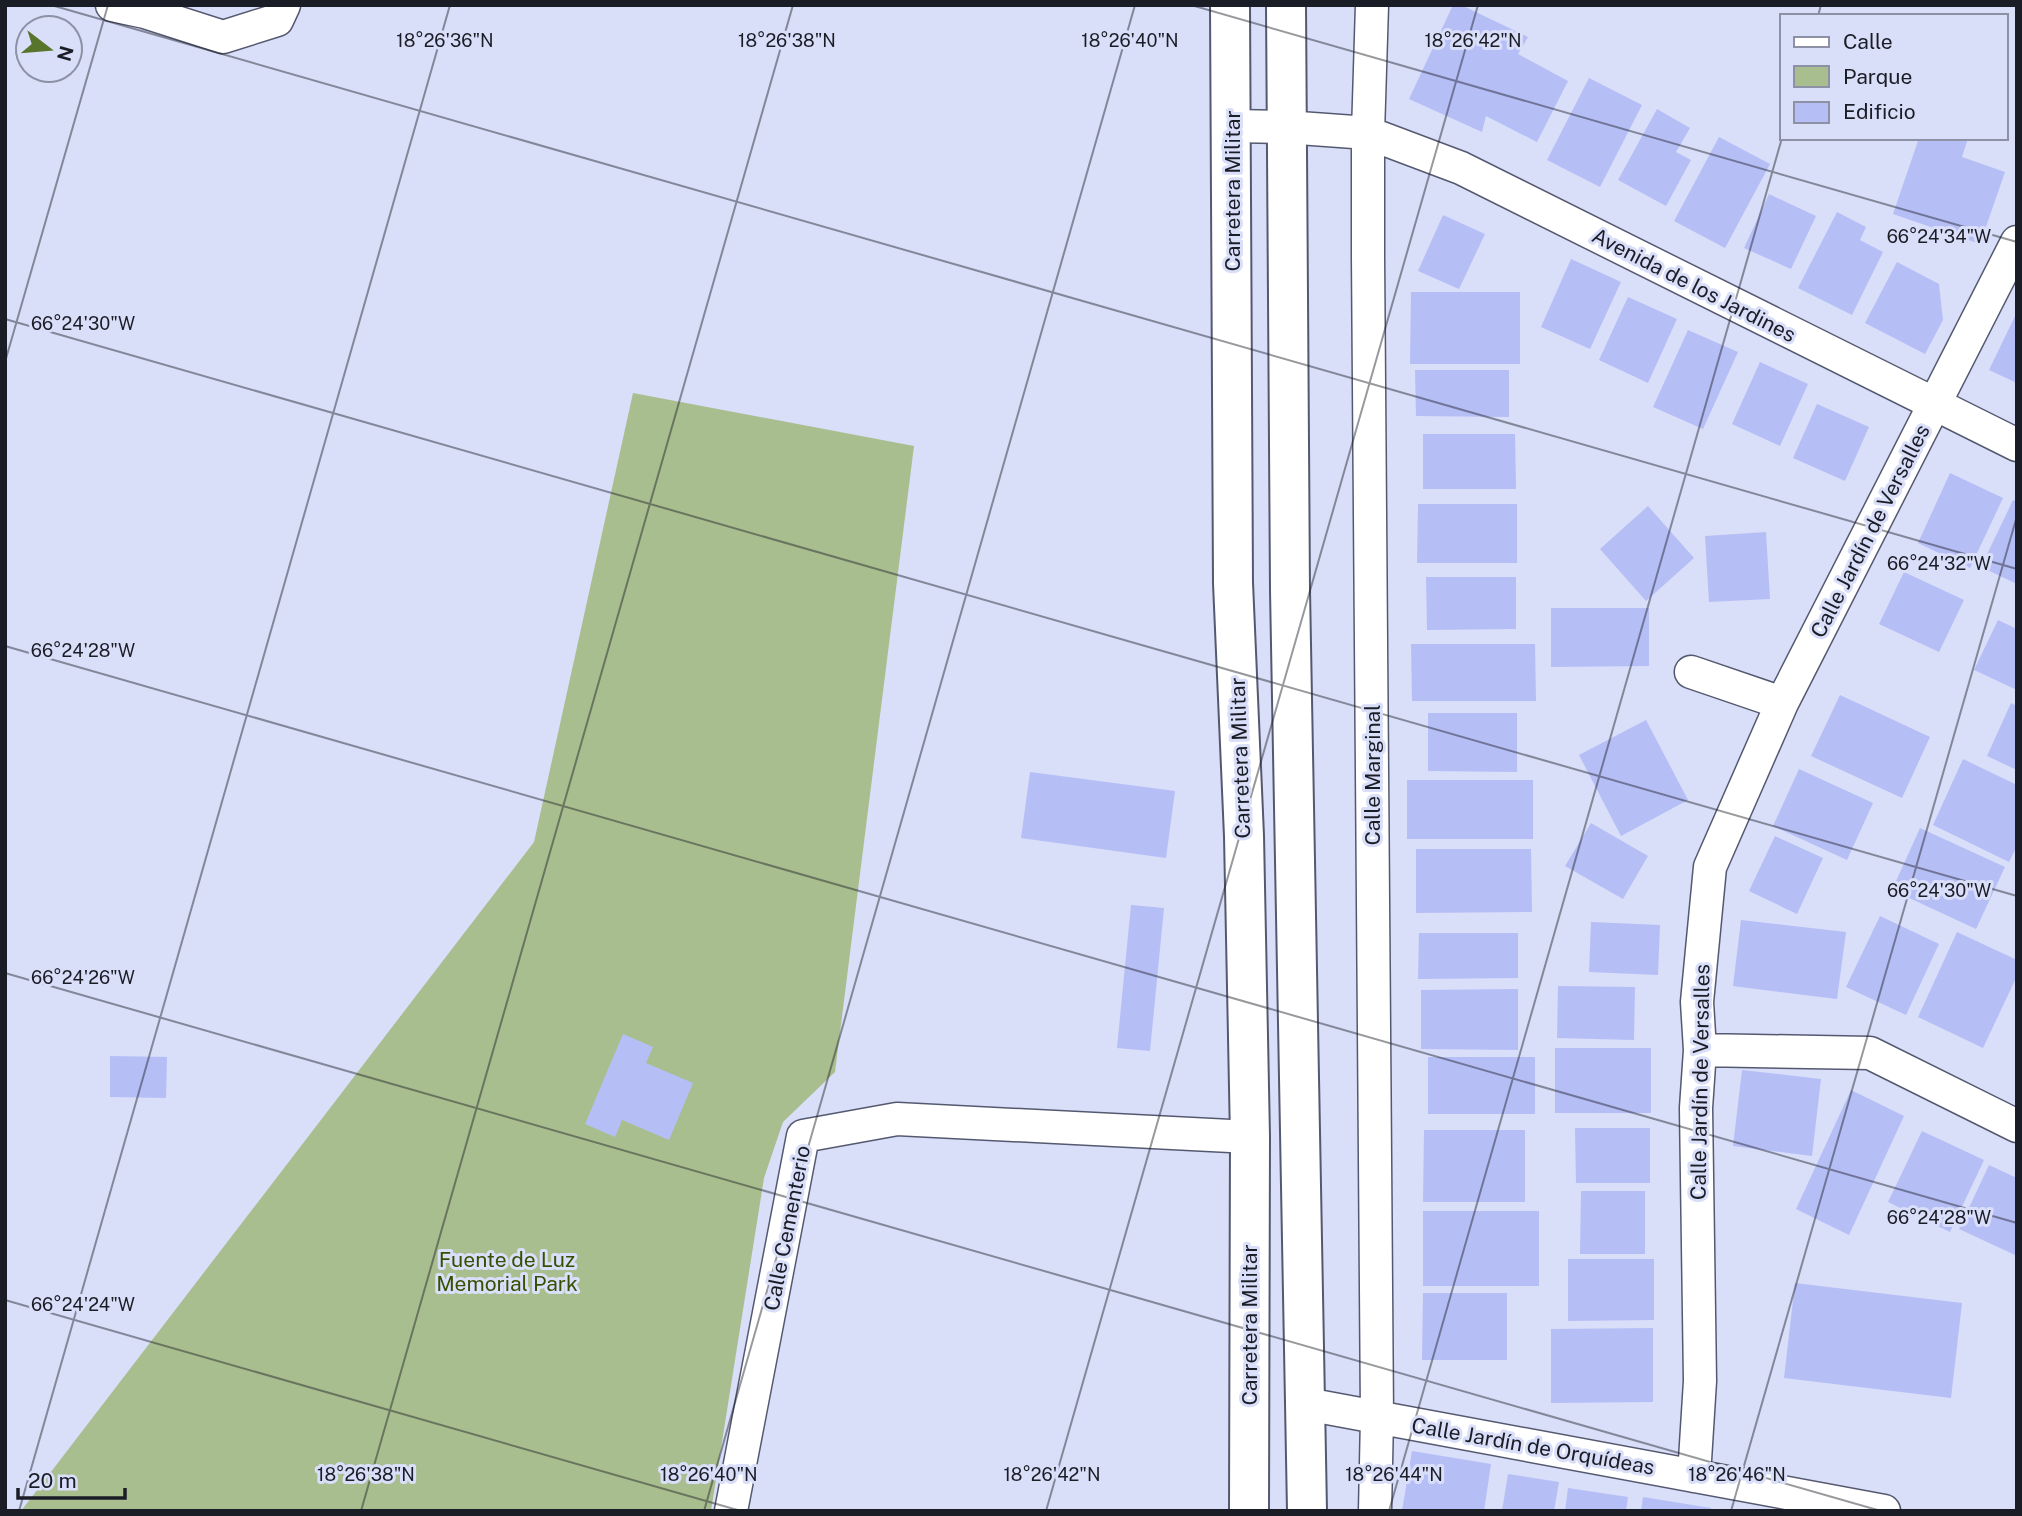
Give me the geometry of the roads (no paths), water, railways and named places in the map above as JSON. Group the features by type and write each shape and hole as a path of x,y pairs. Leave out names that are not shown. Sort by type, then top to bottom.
{"main road":[{"name":"Carretera Militar","path":"1230,5 1233,583 1244,836 1250,1138 1249,1511"},
{"path":"1286,5 1290,590 1307,1511"}],"street":[{"path":"112,5 145,12 223,37 277,20 284,5"},
{"name":"Calle Marginal","path":"1372,5 1368,133 1377,1417 1375,1511"},
{"name":"Avenida de los Jardines","path":"1232,126 1368,133 1461,168 2017,446"},
{"name":"Calle Jardín de Versalles","path":"1694,1476 1700,1381 1696,1108 1700,1050 1697,1002 1710,867 1782,703 2017,242"},
{"path":"1691,672 1782,703"},
{"path":"1700,1050 1870,1054 2017,1126"},
{"name":"Calle Cementerio","path":"731,1511 803,1136 897,1119 1250,1138"},
{"name":"Calle Jardín de Orquídeas","path":"1306,1404 1884,1511"}],"park label":[{"name":"Fuente de Luz Memorial Park","path":"507,1271"}]}
